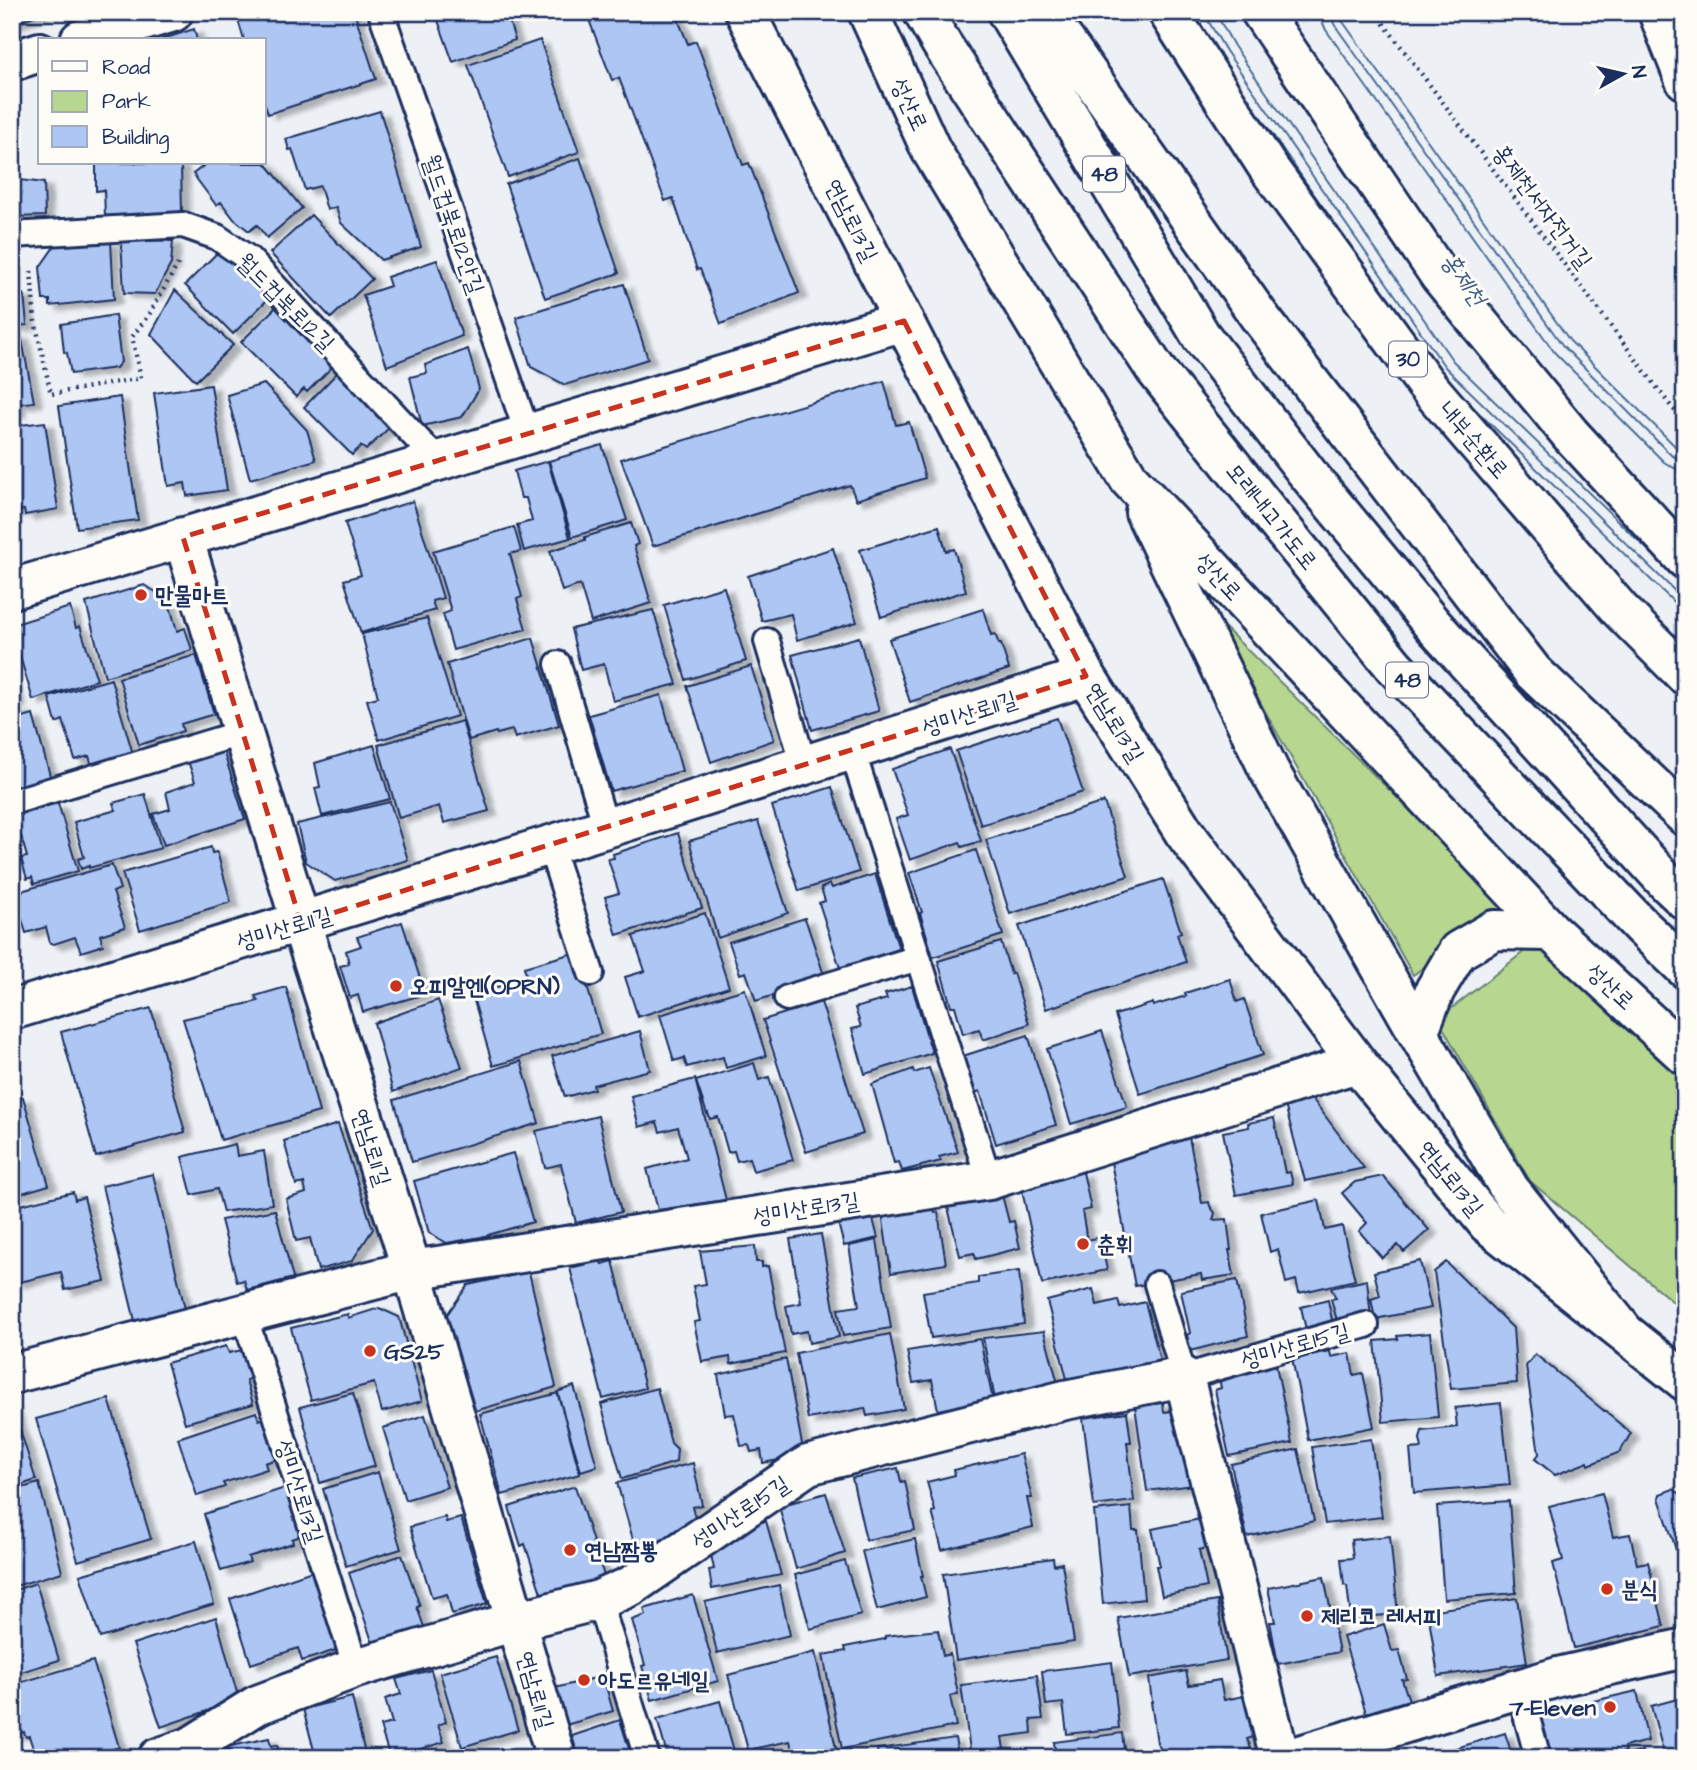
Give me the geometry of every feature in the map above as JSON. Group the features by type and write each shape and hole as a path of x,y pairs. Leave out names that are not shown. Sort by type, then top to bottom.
{"main road":[{"path":"87,38 173,12"},
{"name":"연남로13길","path":"745,12 1086,676 1184,832 1357,1063 1488,1224 1685,1381"},
{"name":"성산로","path":"868,12 931,150 1129,479 1551,931 1685,1055"},
{"name":"모래내고가도로","path":"923,12 1155,369 1271,515 1395,666 1631,916 1685,968"},
{"name":"48","path":"1007,12 1201,337 1308,474 1433,625 1685,900"},
{"path":"1041,12 1064,40 1259,316 1533,672 1685,816"},
{"name":"내부순환로","path":"1168,12 1267,166 1425,383 1620,610 1685,675"},
{"path":"1261,12 1440,276 1571,435 1685,559"},
{"path":"1658,12 1685,80"},
{"path":"1681,12 1685,17"},
{"path":"12,61 38,53"},
{"path":"12,589 904,321"},
{"name":"연남로13길","path":"1129,479 1269,770 1418,1033 1510,1190 1625,1333"},
{"name":"연남로11길","path":"183,537 412,1270 556,1758"},
{"name":"성미산로11길","path":"14,1003 302,923 1086,676"},
{"path":"1418,1033 1435,990 1458,951 1494,930 1551,931"},
{"name":"성미산로13길","path":"12,1374 412,1270 989,1180 1357,1063"},
{"path":"1184,1377 1280,1758"},
{"name":"성미산로15길","path":"158,1758 190,1747 257,1705 356,1668 516,1621 599,1600 631,1586 808,1465 1065,1399 1184,1377"},
{"path":"1290,1758 1558,1678 1685,1648"}],"lane":[{"name":"월드컵북로12안길","path":"380,12 528,435"},
{"name":"월드컵북로12길","path":"20,234 183,225 217,237 249,259 437,460"},
{"path":"767,641 804,765"},
{"path":"558,663 606,828"},
{"path":"12,802 244,732"},
{"path":"852,750 989,1180"},
{"path":"551,845 592,973"},
{"path":"787,998 918,958"},
{"path":"1157,1284 1184,1377"},
{"name":"성미산로13길","path":"244,1314 356,1668"},
{"name":"성미산로15길","path":"1184,1377 1366,1325"},
{"path":"599,1600 647,1758"},
{"path":"1519,1689 1538,1758"}],"path":[{"name":"홍제천서자전거길","path":"1376,12 1664,397 1685,419"},
{"path":"20,234 51,394 141,378 132,337 150,313 198,230"}],"highlighted area":[{"path":"904,321 1086,676 301,923 183,537"}],"green space":[{"path":"1210,613 1508,907 1413,975"},
{"path":"1540,939 1685,1082 1685,1312 1530,1181 1438,1019"}],"pier":[{"path":"1182,12 1322,12 1360,73 1658,463 1685,491 1685,626 1431,380"}],"building":[{"path":"12,12 45,12 12,24"},
{"path":"267,12 354,12 376,79 268,114 266,38 243,38 238,20"},
{"path":"435,12 506,12 515,40 453,62"},
{"path":"586,12 675,12 688,44 696,41 743,165 749,163 799,293 721,324 700,269 697,270 673,198 665,201 619,78 612,80"},
{"path":"194,29 196,38 166,38"},
{"path":"540,40 579,152 508,177 468,65"},
{"path":"380,111 421,247 381,260 341,223 336,207 327,210 320,186 305,190 292,149 289,150 286,139"},
{"path":"580,158 619,273 545,298 506,184"},
{"path":"266,163 302,208 267,238 257,225 249,231 234,219 221,202 216,205 193,174 206,164"},
{"path":"96,164 181,164 182,214 105,216 104,190 96,191"},
{"path":"12,179 44,183 45,216 12,217"},
{"path":"311,215 372,279 331,318 270,253"},
{"path":"121,239 173,241 171,264 155,294 124,293"},
{"path":"111,241 114,299 50,306 50,300 43,300 40,267 56,244"},
{"path":"220,250 268,299 233,334 185,285"},
{"path":"437,260 462,336 387,366 363,295 390,286 387,277"},
{"path":"624,284 648,359 565,385 531,367 516,317"},
{"path":"175,290 233,345 196,381 151,334"},
{"path":"24,294 27,325 12,327 12,295"},
{"path":"276,307 334,365 307,392 304,389 296,397 241,342"},
{"path":"115,315 121,362 116,368 71,374 67,353 64,352 61,324"},
{"path":"21,335 34,402 17,404 18,412 12,413 12,336"},
{"path":"468,349 479,389 462,417 422,426 410,377 427,373 425,365"},
{"path":"338,372 391,426 366,450 361,446 352,455 304,407"},
{"path":"884,381 896,425 909,422 925,478 856,500 850,485 653,546 621,459"},
{"path":"264,384 307,430 316,460 250,479 227,395"},
{"path":"211,385 227,490 187,496 185,483 168,486 154,393"},
{"path":"120,397 138,520 77,528 59,406"},
{"path":"45,422 58,509 25,515 24,510 12,512 12,426"},
{"path":"602,445 627,520 572,537 549,461"},
{"path":"548,461 570,538 524,551 517,525 532,521 526,498 521,498 514,471"},
{"path":"413,501 443,598 432,601 435,610 361,633 344,580 361,575 345,523"},
{"path":"631,523 638,544 634,546 651,603 591,622 580,585 562,591 550,551"},
{"path":"939,526 946,551 954,549 966,591 881,617 860,550"},
{"path":"514,527 521,551 510,554 522,597 517,599 526,629 453,650 443,614 451,611 433,551"},
{"path":"833,548 857,622 797,640 791,614 762,621 748,576"},
{"path":"144,585 168,599 177,631 185,628 192,650 105,677 86,603"},
{"path":"724,587 746,661 686,680 664,605"},
{"path":"70,607 76,628 80,626 97,680 33,700 12,625"},
{"path":"983,609 991,635 995,634 1001,644 1009,669 910,702 889,639"},
{"path":"653,610 677,684 613,701 604,664 581,670 571,629"},
{"path":"427,618 457,716 379,740 367,700 378,697 362,634"},
{"path":"859,637 879,711 812,730 792,655"},
{"path":"533,638 559,725 515,738 512,730 469,740 447,664"},
{"path":"196,655 214,714 181,724 183,731 139,745 119,678"},
{"path":"751,666 774,740 711,762 687,686"},
{"path":"111,679 133,754 92,766 89,756 75,760 63,720 56,723 49,697"},
{"path":"12,682 18,702 12,704"},
{"path":"661,695 682,771 611,791 589,715"},
{"path":"21,709 23,718 33,715 51,779 12,791 12,712"},
{"path":"1057,718 1083,792 981,825 956,751"},
{"path":"462,721 489,811 444,823 439,806 399,818 378,745"},
{"path":"374,745 390,799 322,816 315,788 320,787 315,763"},
{"path":"222,747 245,819 164,845 153,814 170,809 166,792 195,782 187,758"},
{"path":"950,749 981,841 962,847 960,842 910,860 896,819 908,815 892,769"},
{"path":"832,787 859,872 799,891 772,806"},
{"path":"145,794 161,848 81,869 78,859 84,857 74,822 116,810 113,803"},
{"path":"390,802 408,860 335,881 306,862 297,824"},
{"path":"1104,802 1128,876 1010,914 986,840"},
{"path":"58,803 78,871 34,884 32,877 27,879 21,858 27,857 15,815"},
{"path":"758,821 788,913 718,938 689,841"},
{"path":"678,833 702,908 617,935 605,897 619,893 608,859 614,858 613,854"},
{"path":"211,847 212,853 217,852 231,902 140,930 122,873"},
{"path":"976,850 1003,935 933,957 909,873"},
{"path":"112,865 120,889 113,892 125,927 100,935 103,945 81,952 75,937 54,944 50,943 46,927 26,933 14,893"},
{"path":"875,874 899,949 840,968 819,903 825,901 821,888 830,884 832,888"},
{"path":"1163,879 1181,932 1177,934 1186,962 1046,1009 1019,926"},
{"path":"705,913 729,987 638,1017 625,977 645,971 633,936"},
{"path":"805,918 824,975 756,1001 746,972 740,974 729,942"},
{"path":"402,922 425,994 363,1012 358,995 350,998 340,966 349,964 346,951 361,946 357,937"},
{"path":"1001,942 1029,1024 983,1040 979,1029 963,1034 955,1006 951,1006 938,961"},
{"path":"577,952 601,1034 493,1066 472,994 527,978 524,967"},
{"path":"1230,979 1237,1002 1244,999 1263,1055 1140,1094 1115,1015 1186,996 1185,993"},
{"path":"912,986 932,1053 865,1074 852,1029 861,1027 855,1008 887,999 885,994"},
{"path":"286,987 319,1112 221,1140 183,1019 258,1001 255,996"},
{"path":"745,989 766,1056 726,1068 723,1057 687,1067 684,1058 674,1061 660,1015"},
{"path":"438,1000 462,1067 393,1092 374,1023"},
{"path":"821,1002 863,1134 806,1152 763,1020"},
{"path":"151,1008 185,1132 96,1157 61,1032"},
{"path":"640,1031 650,1070 593,1085 594,1089 565,1097 552,1056"},
{"path":"1102,1031 1127,1107 1071,1124 1047,1049"},
{"path":"1028,1035 1056,1125 996,1144 980,1091 975,1093 963,1056"},
{"path":"521,1061 539,1123 412,1162 394,1100"},
{"path":"754,1063 759,1080 769,1077 793,1160 753,1171 749,1158 737,1161 734,1151 728,1152 718,1117 710,1119 696,1081"},
{"path":"929,1068 958,1152 939,1157 941,1161 902,1171 899,1162 894,1163 872,1084 913,1069 914,1073"},
{"path":"695,1079 726,1200 658,1210 647,1169 687,1158 678,1127 660,1132 657,1122 639,1127 631,1096"},
{"path":"1308,1093 1364,1168 1305,1181 1284,1101"},
{"path":"23,1097 49,1185 12,1196 12,1100"},
{"path":"598,1116 621,1212 576,1223 561,1164 545,1168 536,1131"},
{"path":"1274,1118 1285,1173 1290,1172 1293,1184 1236,1195 1223,1132"},
{"path":"338,1124 373,1229 352,1261 318,1270 310,1238 296,1241 286,1199 306,1193 304,1183 296,1185 284,1141"},
{"path":"1189,1137 1202,1203 1209,1202 1215,1213 1213,1220 1227,1219 1234,1275 1202,1280 1201,1274 1135,1286 1110,1157 1154,1149 1152,1144"},
{"path":"235,1144 237,1156 264,1151 272,1204 223,1212 217,1189 192,1195 182,1157"},
{"path":"513,1153 533,1222 481,1237 447,1243 429,1233 414,1181"},
{"path":"1083,1172 1091,1209 1082,1211 1087,1240 1100,1237 1107,1270 1042,1284 1022,1190"},
{"path":"153,1174 185,1309 135,1321 102,1186"},
{"path":"1383,1176 1429,1230 1404,1252 1398,1245 1382,1258 1359,1231 1367,1223 1342,1193 1355,1182"},
{"path":"1001,1191 1009,1222 1014,1221 1020,1248 976,1259 974,1253 960,1256 947,1204"},
{"path":"73,1192 75,1200 84,1197 105,1281 65,1290 61,1272 16,1283 12,1266 12,1207"},
{"path":"1319,1200 1325,1230 1342,1226 1355,1280 1299,1293 1296,1280 1286,1283 1278,1249 1270,1252 1261,1213"},
{"path":"933,1206 935,1213 938,1212 946,1264 891,1273 882,1214"},
{"path":"275,1210 293,1278 247,1290 244,1280 237,1282 221,1220"},
{"path":"872,1215 878,1238 844,1246 838,1223"},
{"path":"821,1234 839,1337 809,1343 807,1331 791,1334 786,1306 801,1303 790,1239"},
{"path":"877,1240 891,1328 843,1336 838,1309 859,1306 849,1246"},
{"path":"755,1246 756,1262 762,1262 762,1267 768,1266 785,1353 731,1364 730,1357 702,1362 694,1322 700,1321 693,1286 706,1284 700,1251"},
{"path":"600,1261 602,1264 613,1261 645,1388 603,1399 570,1268"},
{"path":"1420,1261 1431,1308 1375,1319 1371,1299 1380,1296 1374,1272"},
{"path":"1446,1262 1513,1328 1517,1383 1451,1389 1434,1272"},
{"path":"1019,1271 1024,1324 931,1338 923,1292 978,1283 978,1277"},
{"path":"529,1272 556,1387 475,1411 446,1316 468,1285"},
{"path":"1237,1280 1248,1336 1190,1351 1187,1335 1190,1333 1181,1291"},
{"path":"1367,1280 1371,1318 1338,1324 1331,1299 1336,1298 1331,1288"},
{"path":"1093,1289 1097,1305 1118,1300 1120,1308 1145,1302 1160,1360 1068,1383 1047,1301"},
{"path":"1328,1300 1333,1325 1306,1330 1301,1307"},
{"path":"379,1308 399,1317 422,1401 382,1412 374,1383 311,1400 291,1328 348,1314 348,1318"},
{"path":"1044,1331 1061,1395 997,1410 983,1338"},
{"path":"1430,1333 1438,1417 1383,1422 1375,1341"},
{"path":"890,1334 904,1409 867,1416 865,1408 808,1419 796,1353"},
{"path":"980,1339 995,1410 952,1419 950,1408 938,1410 932,1380 913,1383 907,1351"},
{"path":"226,1346 229,1353 242,1350 251,1378 246,1380 253,1404 185,1423 167,1363"},
{"path":"1330,1351 1331,1357 1350,1353 1354,1375 1363,1373 1374,1427 1308,1440 1292,1358"},
{"path":"1535,1354 1631,1433 1620,1452 1555,1475 1535,1459 1539,1454 1526,1366"},
{"path":"786,1359 804,1455 763,1463 761,1450 751,1452 749,1445 741,1446 734,1414 725,1415 718,1375"},
{"path":"1276,1365 1292,1443 1229,1456 1215,1390 1221,1388 1219,1377"},
{"path":"574,1386 597,1466 581,1471 557,1392"},
{"path":"657,1388 671,1443 677,1449 676,1462 622,1479 601,1404"},
{"path":"353,1393 375,1466 320,1483 300,1407"},
{"path":"558,1393 580,1474 502,1495 480,1414"},
{"path":"109,1399 151,1539 78,1561 36,1419"},
{"path":"1163,1403 1164,1412 1184,1409 1194,1485 1147,1491 1135,1406"},
{"path":"1501,1403 1510,1485 1414,1493 1410,1449 1422,1448 1422,1431 1457,1427 1455,1408"},
{"path":"12,1405 36,1480 12,1488"},
{"path":"256,1412 259,1420 267,1417 280,1458 265,1463 267,1469 223,1483 225,1487 197,1496 178,1438"},
{"path":"1127,1412 1131,1442 1127,1442 1134,1501 1094,1506 1083,1418"},
{"path":"425,1415 447,1487 405,1500 383,1428"},
{"path":"1371,1439 1382,1517 1325,1524 1312,1447"},
{"path":"1298,1449 1314,1521 1247,1537 1231,1464"},
{"path":"1021,1454 1032,1498 1027,1498 1033,1527 942,1550 927,1482 955,1475 954,1470"},
{"path":"693,1463 702,1505 692,1507 696,1521 692,1528 672,1533 674,1541 636,1550 617,1483"},
{"path":"898,1468 901,1482 905,1481 915,1530 866,1540 852,1478"},
{"path":"378,1472 401,1549 346,1566 323,1489"},
{"path":"39,1483 62,1572 12,1587 12,1491"},
{"path":"575,1486 605,1579 543,1599 525,1544 521,1546 509,1507"},
{"path":"285,1488 299,1532 298,1537 292,1539 293,1543 248,1557 250,1562 221,1571 204,1514"},
{"path":"1673,1489 1685,1497 1685,1577 1659,1498 1660,1494"},
{"path":"826,1493 845,1553 796,1569 779,1506"},
{"path":"1602,1493 1613,1537 1630,1534 1637,1564 1648,1562 1664,1626 1574,1648 1553,1563 1563,1560 1549,1506"},
{"path":"1509,1501 1516,1593 1444,1599 1437,1506"},
{"path":"1131,1507 1133,1530 1138,1530 1144,1599 1103,1604 1094,1511"},
{"path":"445,1517 446,1522 461,1518 487,1604 452,1614 447,1594 432,1598 410,1527"},
{"path":"1200,1519 1206,1548 1199,1550 1207,1587 1162,1596 1156,1566 1160,1566 1152,1529"},
{"path":"766,1521 781,1575 712,1589 709,1570 714,1569 710,1550 738,1528"},
{"path":"1390,1536 1398,1614 1351,1618 1341,1559 1353,1558 1351,1540"},
{"path":"915,1539 926,1597 877,1610 862,1551"},
{"path":"196,1541 214,1604 100,1638 80,1575"},
{"path":"402,1555 420,1606 417,1607 424,1627 373,1644 349,1573"},
{"path":"1053,1558 1054,1565 1062,1563 1074,1642 956,1660 943,1574"},
{"path":"845,1561 861,1615 810,1629 795,1575"},
{"path":"312,1571 339,1649 302,1661 298,1648 251,1664 230,1599"},
{"path":"1324,1577 1339,1652 1278,1664 1270,1622 1275,1622 1268,1588"},
{"path":"36,1583 59,1660 12,1675 12,1591"},
{"path":"779,1585 790,1635 717,1653 705,1602"},
{"path":"693,1595 718,1681 652,1700 632,1620 646,1615 644,1609"},
{"path":"1517,1598 1527,1663 1438,1676 1428,1611"},
{"path":"1217,1601 1227,1660 1129,1677 1118,1618"},
{"path":"216,1617 239,1700 161,1727 133,1644"},
{"path":"1384,1624 1392,1651 1399,1650 1407,1679 1402,1680 1409,1700 1366,1713 1343,1637"},
{"path":"938,1630 943,1656 950,1654 958,1694 950,1696 956,1726 842,1749 823,1655 846,1651 845,1647 885,1639 885,1636"},
{"path":"815,1652 836,1748 797,1758 794,1758 790,1741 748,1750 728,1675"},
{"path":"496,1657 518,1730 462,1747 440,1673"},
{"path":"93,1661 119,1747 89,1758 36,1758 29,1736 26,1737 24,1732 12,1735 12,1685"},
{"path":"1112,1662 1119,1728 1067,1734 1063,1703 1046,1705 1042,1671"},
{"path":"431,1670 446,1722 438,1725 444,1742 390,1758 380,1726 392,1723 385,1699 401,1694 396,1679"},
{"path":"1186,1671 1189,1685 1220,1680 1224,1700 1244,1696 1253,1737 1247,1739 1251,1748 1228,1758 1166,1758 1157,1743 1149,1678"},
{"path":"1037,1675 1043,1719 1031,1720 1032,1733 1002,1737 1005,1755 971,1758 961,1685"},
{"path":"603,1676 613,1711 566,1725 555,1688"},
{"path":"1637,1691 1648,1741 1624,1747 1625,1752 1598,1758 1546,1758 1537,1714"},
{"path":"352,1697 366,1758 316,1758 303,1709"},
{"path":"1685,1697 1685,1758 1665,1758 1651,1706"},
{"path":"720,1701 736,1758 668,1758 657,1719"},
{"path":"620,1720 632,1758 579,1758 572,1736"},
{"path":"1122,1733 1125,1758 1056,1758 1054,1742"},
{"path":"1505,1733 1513,1758 1425,1758 1437,1754"},
{"path":"269,1738 271,1746 277,1745 280,1755 288,1753 289,1758 224,1758 222,1748"},
{"path":"955,1738 959,1758 878,1758 877,1749"},
{"path":"1642,1751 1643,1758 1616,1758"},
{"path":"1051,1754 1051,1758 1024,1758"}],"place":[{"name":"만물마트","path":"141,595"},
{"name":"오피알엔(OPRN)","path":"396,986"},
{"name":"춘휘","path":"1083,1244"},
{"name":"GS25","path":"370,1351"},
{"name":"연남짬뽕","path":"570,1550"},
{"name":"분식","path":"1607,1589"},
{"name":"제리코 레서피","path":"1307,1616"},
{"name":"아도르유네일","path":"584,1680"},
{"name":"7-Eleven","path":"1610,1707"}],"water label":[{"name":"홍제천","path":"1464,279"}]}
